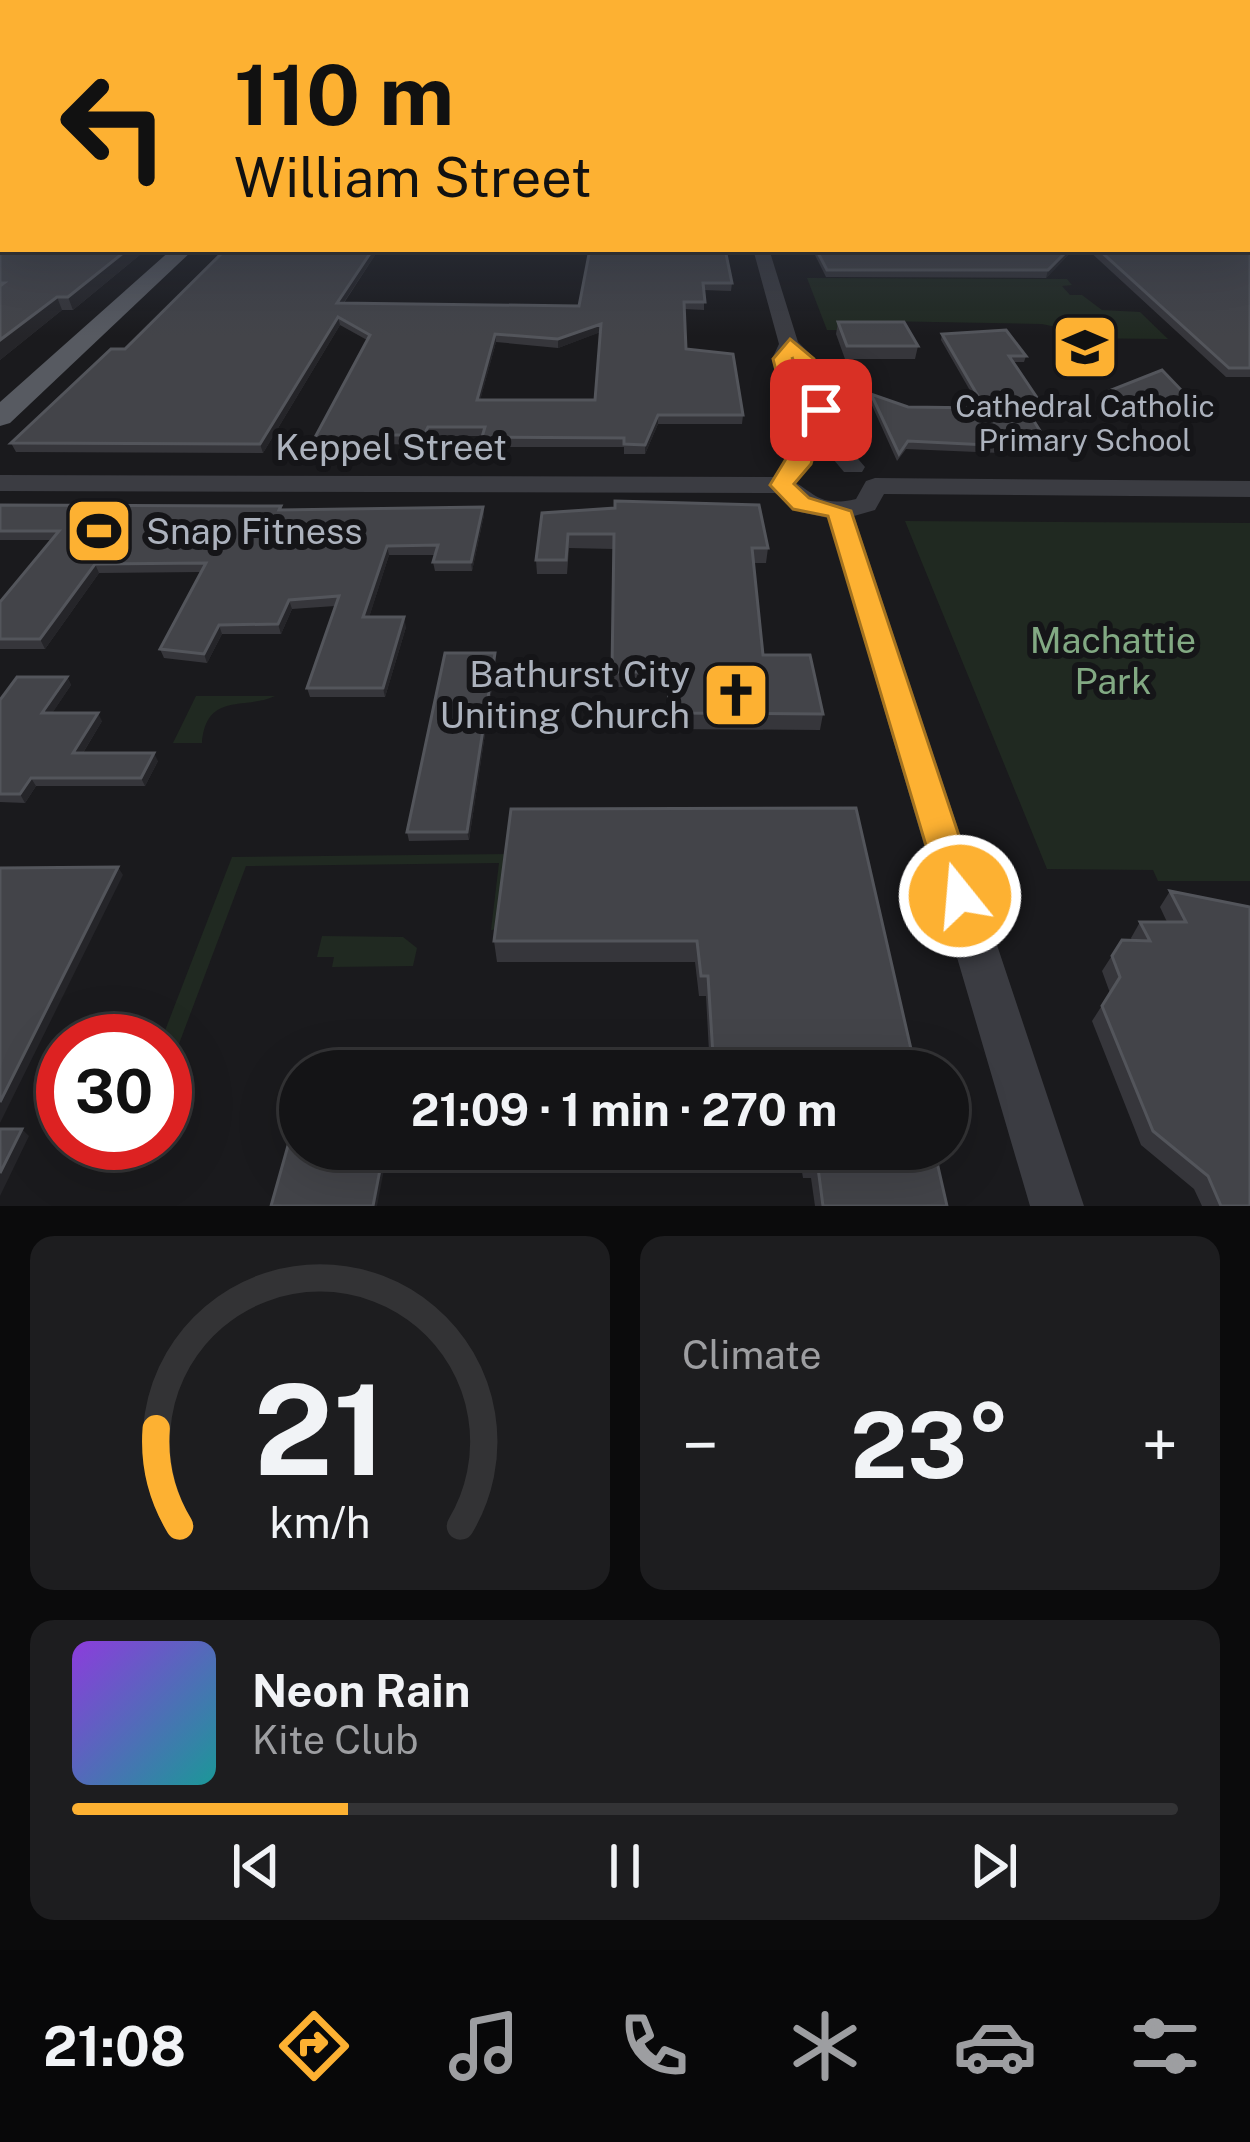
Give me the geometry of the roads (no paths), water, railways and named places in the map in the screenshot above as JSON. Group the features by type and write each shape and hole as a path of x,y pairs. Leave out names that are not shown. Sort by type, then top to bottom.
{"main road":[{"path":"0,417 181,252"}],"street":[{"path":"761,252 790,344 805,359 830,441 875,486 1250,489"},
{"path":"790,344 782,359 806,444 800,464"},
{"path":"854,467 800,464 785,472 782,485 801,504 839,511 866,504 875,486"},
{"name":"Keppel Street","path":"0,483 782,485"},
{"path":"839,511 1058,1206"}],"place":[{"name":"Cathedral Catholic Primary School","path":"1085,347"},
{"name":"Snap Fitness","path":"99,531"},
{"name":"Bathurst City Uniting Church","path":"736,695"}],"park label":[{"name":"Machattie Park","path":"1113,660"}]}
